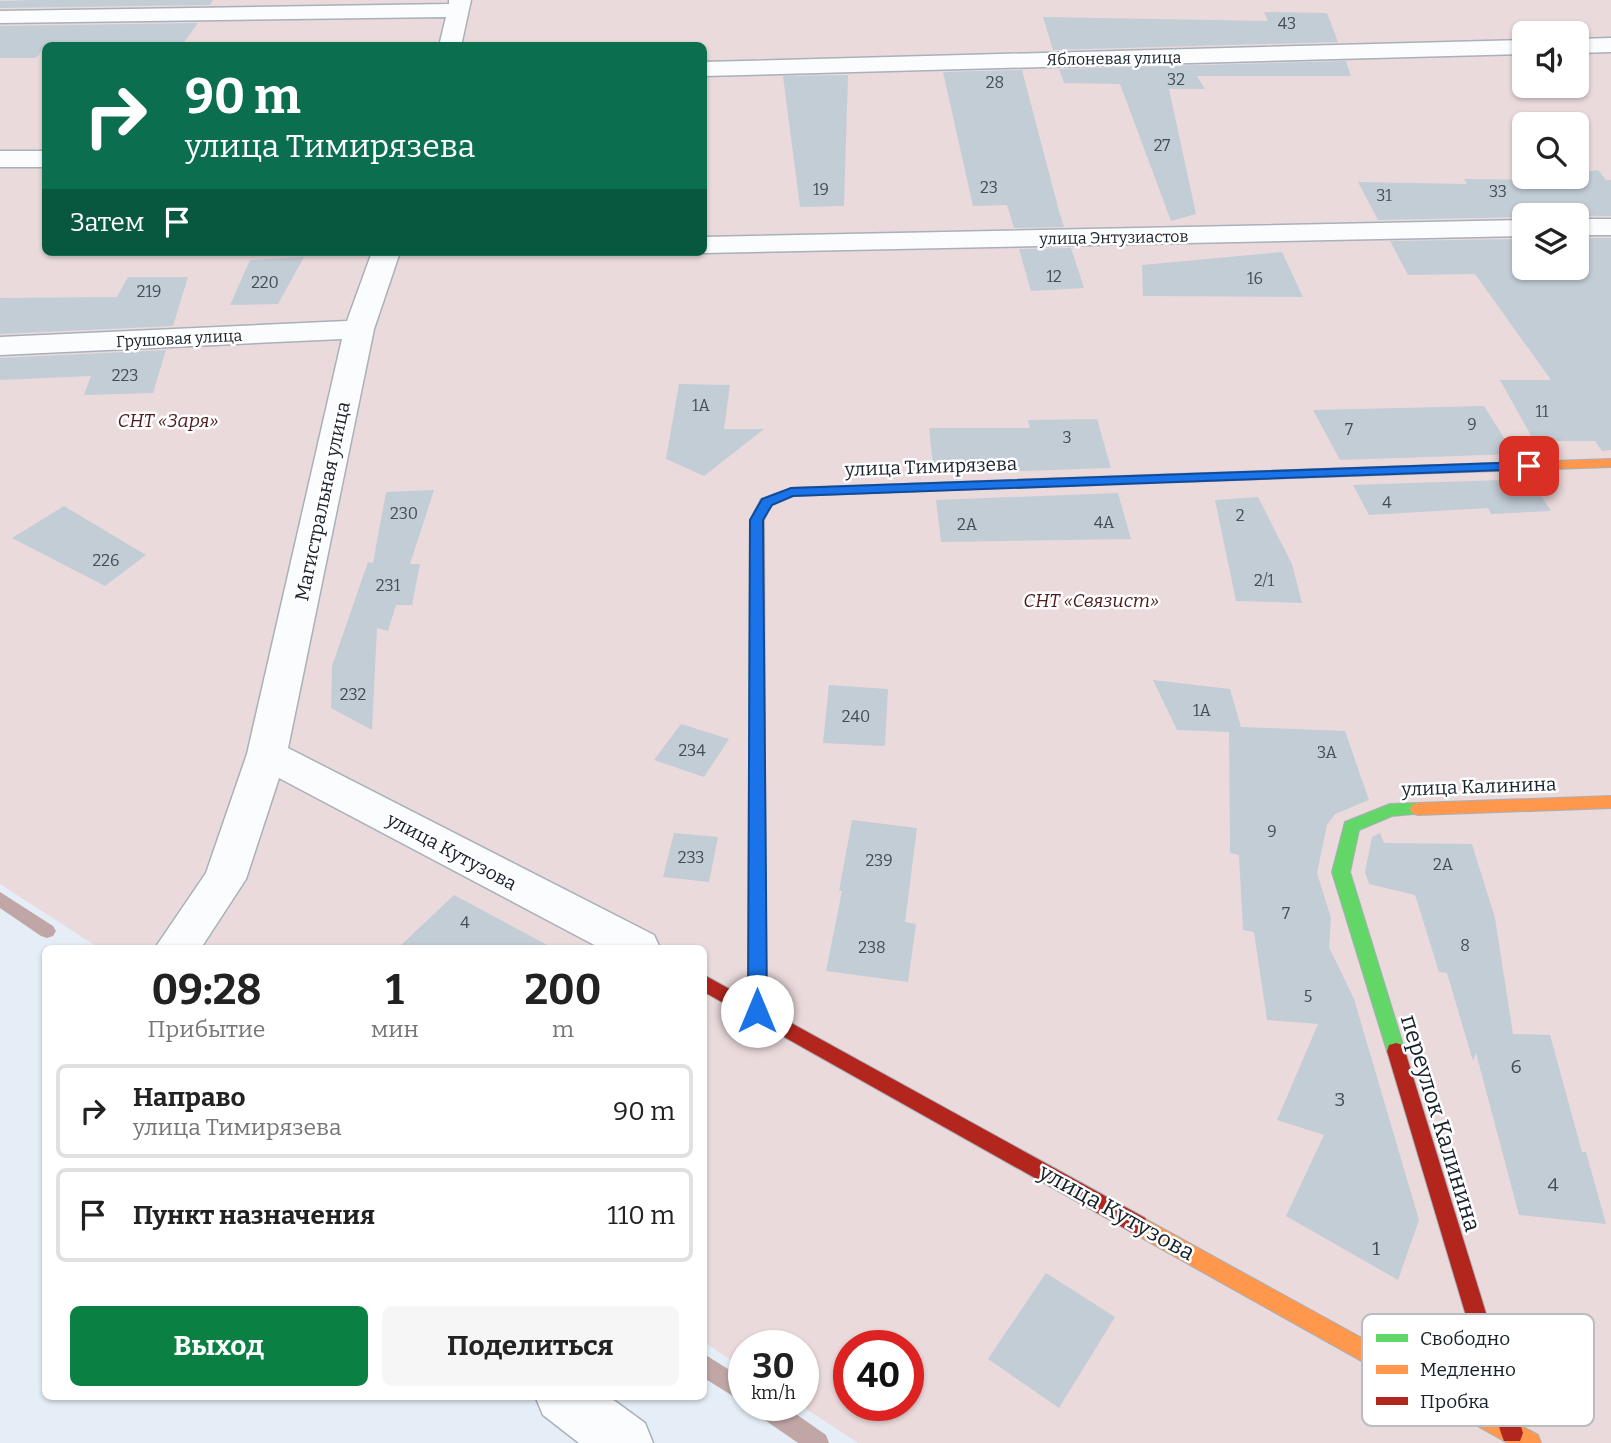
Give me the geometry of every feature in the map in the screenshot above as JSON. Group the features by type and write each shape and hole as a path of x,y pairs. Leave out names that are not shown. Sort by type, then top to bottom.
{"street":[{"path":"0,17 459,5 451,42"},
{"path":"1589,46 1611,45"},
{"name":"Яблоневая улица","path":"707,69 1512,47"},
{"path":"0,159 42,159"},
{"path":"1589,227 1611,227"},
{"name":"улица Энтузиастов","path":"707,245 1512,229"},
{"name":"Магистральная улица","path":"179,945 225,879 267,754 359,329 385,256"},
{"name":"Грушовая улица","path":"0,346 359,329"},
{"name":"улица Тимирязева","path":"757,1011 757,520 766,502 791,492 1611,463"},
{"name":"улица Кутузова","path":"267,754 632,945"},
{"name":"улица Калинина","path":"1351,826 1390,810 1611,802"},
{"name":"переулок Калинина","path":"1351,826 1341,872 1476,1314"},
{"name":"улица Кутузова","path":"707,985 1362,1349"},
{"path":"567,1400 625,1443"},
{"name":"улица Кутузова","path":"1499,1426 1530,1443"},
{"name":"переулок Калинина","path":"1510,1426 1512,1433"}],"green space":[{"name":"СНТ «Связист»","path":"0,0 1611,0 1611,1443 858,1443 819,1417 819,1330 728,1330 728,1358 707,1344 707,945 94,945 0,884"}],"building":[{"path":"213,0 210,5 0,8 0,1"},
{"path":"1264,12 1327,13 1338,42 1053,50 1043,17 1268,21"},
{"path":"198,23 184,42 42,42 42,50 36,58 0,58 0,26"},
{"path":"1346,61 1351,76 1197,76 1205,89 1169,89 1196,214 1171,221 1120,84 1064,83 1059,69"},
{"path":"1022,70 1064,227 1014,228 1007,205 973,206 943,72"},
{"path":"848,75 844,206 800,207 783,76"},
{"path":"1598,170 1606,180 1611,180 1611,216 1589,216 1589,203 1512,203 1512,217 1378,220 1358,182 1467,184 1464,179 1512,180 1512,189 1589,189 1589,171"},
{"path":"1589,238 1611,238 1611,450 1602,451 1595,441 1534,441 1500,380 1551,380 1475,274 1408,275 1390,241 1512,239 1512,280 1589,280"},
{"path":"1071,248 1084,288 1031,291 1019,249"},
{"path":"1282,252 1303,297 1143,296 1142,265"},
{"path":"304,257 278,304 230,305 250,260"},
{"path":"128,277 188,277 173,326 0,334 0,298 117,297"},
{"path":"166,350 153,393 84,395 91,376 0,380 0,358"},
{"path":"679,384 730,385 724,429 764,429 704,476 666,459"},
{"path":"1484,406 1514,454 1340,460 1313,410"},
{"path":"1097,419 1111,468 934,474 929,428 1030,428 1028,420"},
{"path":"1530,479 1551,511 1491,514 1488,508 1369,515 1353,485"},
{"path":"434,490 410,564 420,564 412,605 396,605 388,631 377,628 372,730 331,708 332,666 368,562 373,563 386,492"},
{"path":"1118,493 1131,539 941,542 936,500"},
{"path":"1258,497 1292,564 1302,603 1236,601 1215,500"},
{"path":"64,506 146,555 105,586 12,538"},
{"path":"1153,680 1230,689 1241,727 1345,731 1369,800 1335,814 1327,825 1317,873 1331,918 1329,947 1354,999 1419,1220 1398,1280 1286,1216 1324,1135 1277,1120 1318,1024 1267,1020 1254,932 1243,930 1239,855 1230,853 1229,732 1177,730"},
{"path":"829,685 888,689 885,746 823,743"},
{"path":"681,724 729,739 704,777 654,760"},
{"path":"852,820 917,828 905,922 916,924 908,982 826,971 842,891 839,891"},
{"path":"674,833 718,837 709,882 663,877"},
{"path":"1380,833 1384,843 1472,844 1495,918 1513,1034 1550,1035 1582,1152 1586,1152 1606,1224 1519,1215 1476,1053 1473,1061 1447,973 1439,972 1415,895 1369,884 1365,872 1372,837"},
{"path":"454,895 547,945 401,945"},
{"path":"1046,1273 1115,1317 1059,1408 988,1359"}],"waterway":[{"path":"0,899 47,931"},
{"path":"707,1367 728,1381"},
{"path":"786,1421 818,1443"}],"traffic: fast":[{"path":"783,495 791,492 1177,478"},
{"path":"1396,1051 1341,872 1351,826 1390,810 1418,809"}],"traffic: slow":[{"path":"1177,478 1611,463"},
{"path":"757,1011 757,520 766,502 783,495"},
{"path":"1418,809 1611,802"},
{"path":"1138,1225 1362,1350"},
{"path":"1499,1426 1530,1443"}],"traffic: jam":[{"path":"707,985 1138,1225"},
{"path":"1396,1051 1476,1314"},
{"path":"1510,1426 1512,1433"}],"route":[{"path":"757,1011 757,520 766,502 791,492 1529,466"}],"park label":[{"name":"СНТ «Заря»","path":"168,420"}]}
